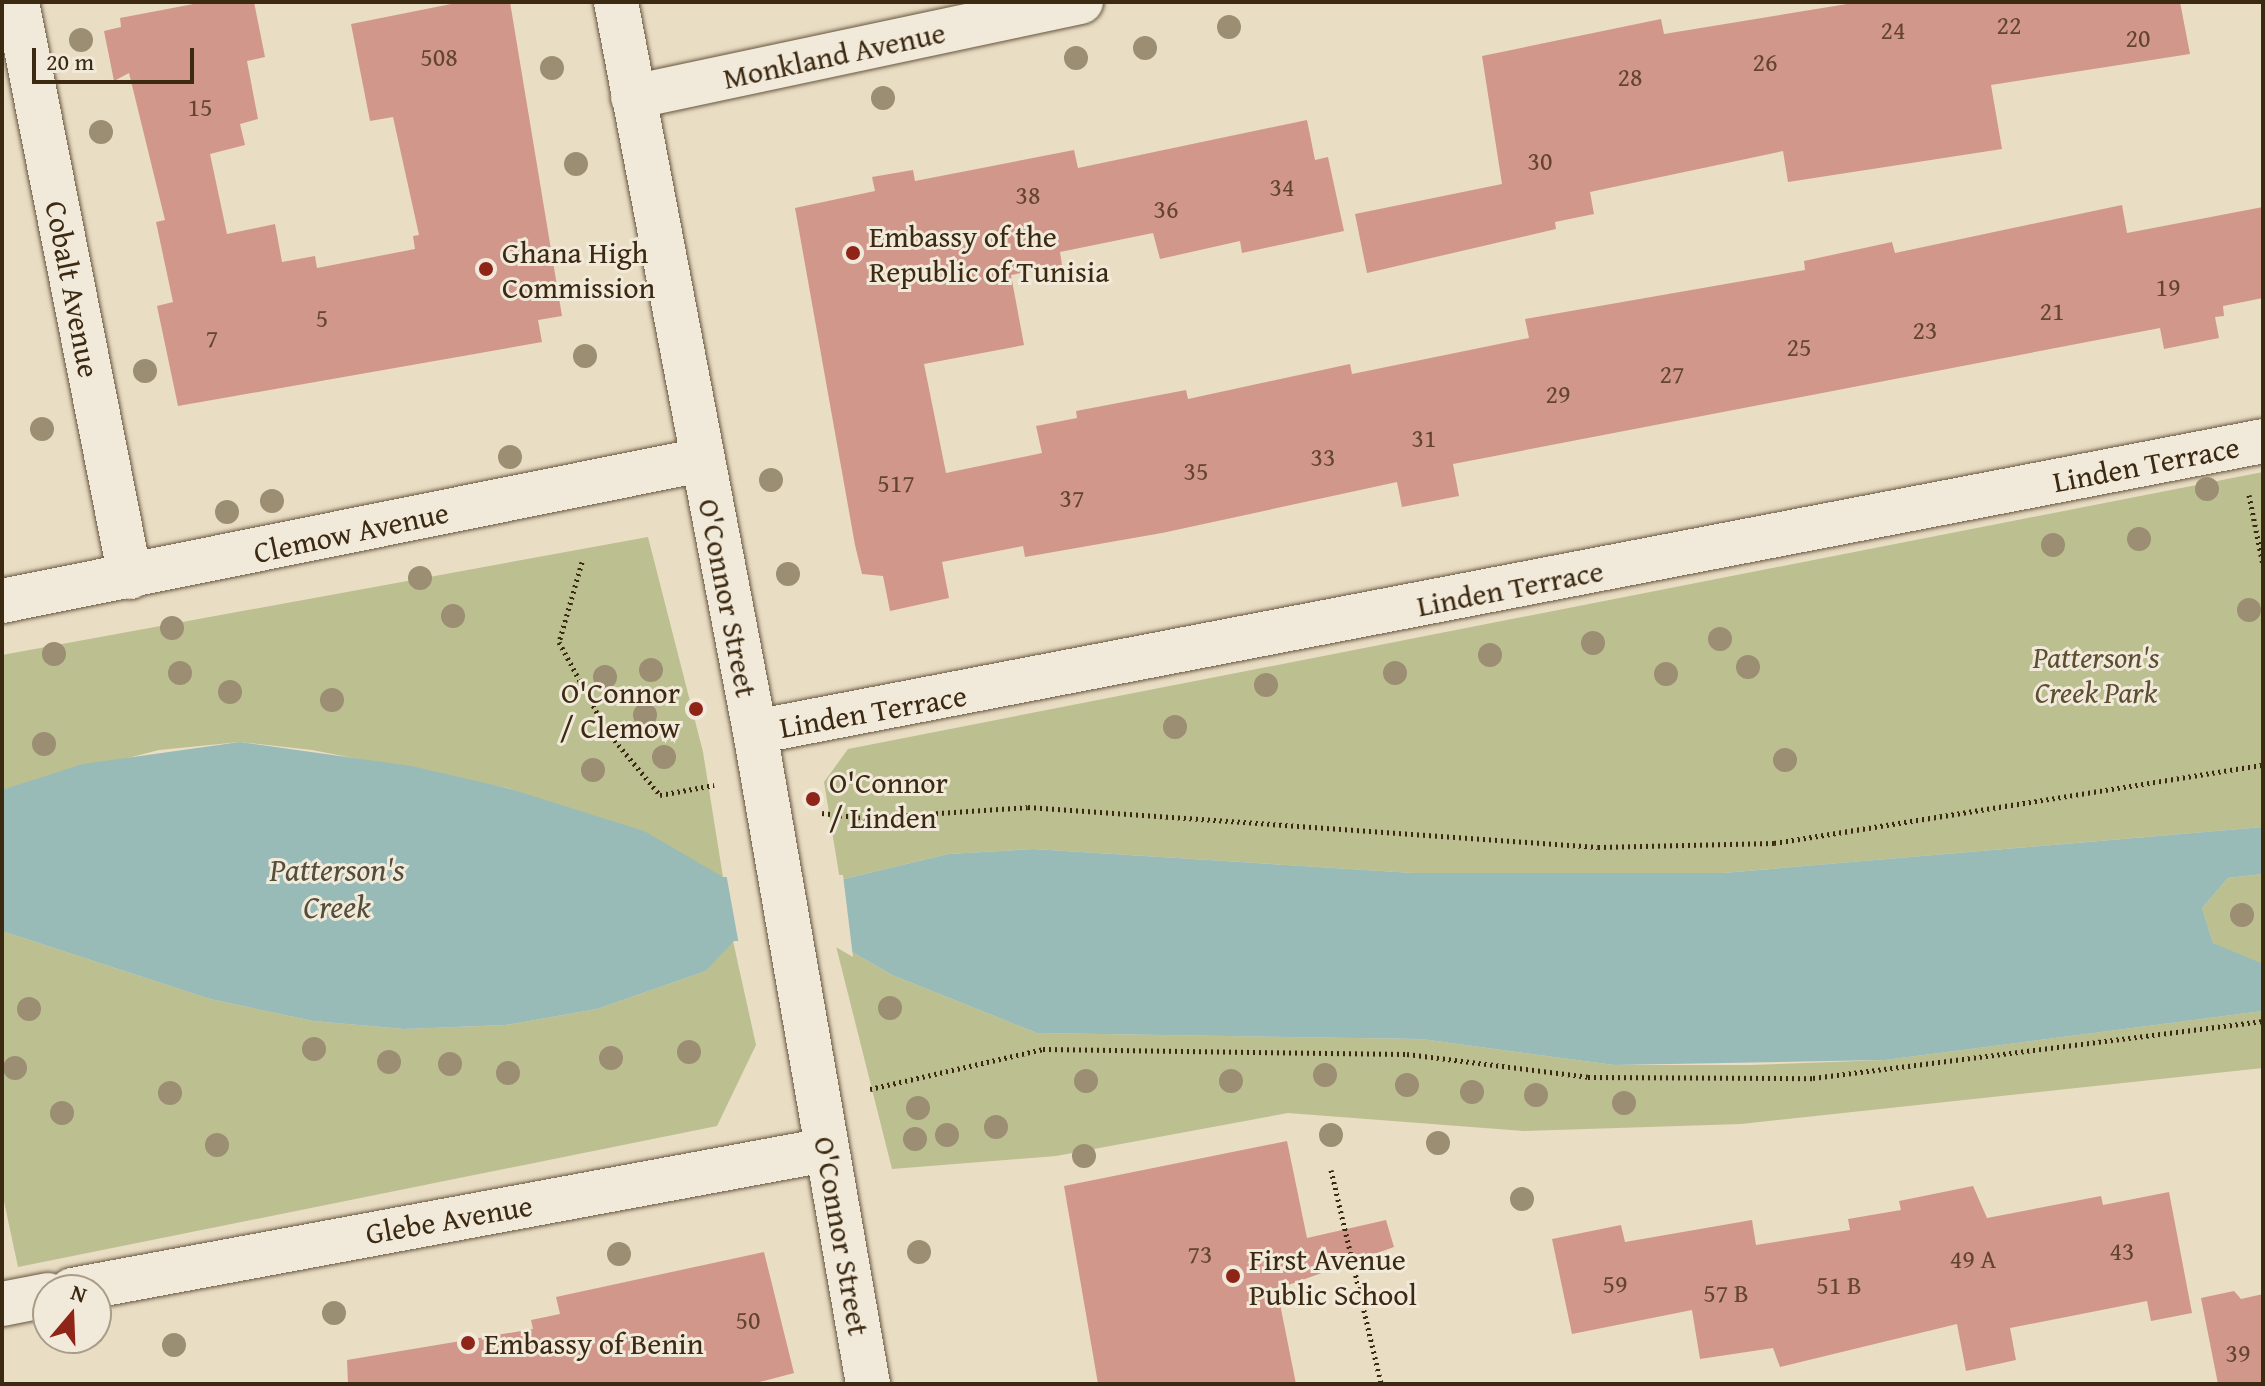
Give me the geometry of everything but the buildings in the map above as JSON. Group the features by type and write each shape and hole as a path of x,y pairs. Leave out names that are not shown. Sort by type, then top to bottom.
{"street":[{"name":"Cobalt Avenue","path":"17,2 130,577"},
{"name":"O'Connor Street","path":"616,2 755,732 825,1150 868,1384"},
{"name":"Monkland Avenue","path":"633,97 1081,2"},
{"name":"Linden Terrace","path":"755,732 2251,444"},
{"name":"Clemow Avenue","path":"2,601 701,460"},
{"name":"Glebe Avenue","path":"112,1283 825,1150"},
{"path":"2,1304 32,1298"}],"path":[{"path":"2251,444 2263,565"},
{"path":"582,562 559,642 607,731 660,795 713,785"},
{"path":"822,813 864,818 1028,807 1598,847 1774,843 2263,765"},
{"path":"870,1089 1043,1049 1407,1054 1588,1077 1813,1078 2263,1021"},
{"path":"1331,1170 1381,1384"}],"green space":[{"name":"Patterson's Creek Park","path":"2263,472 2263,827 1723,873 1413,873 1033,849 948,854 840,880 824,782 848,749"},
{"path":"648,537 703,752 723,877 508,788 312,750 240,742 159,750 2,790 2,655"},
{"path":"2263,874 2263,964 2256,965 2213,943 2202,908 2228,878"},
{"path":"2,931 210,999 313,1021 404,1029 506,1025 597,1009 706,971 733,941 756,1045 717,1126 18,1267 2,1192"},
{"path":"835,942 892,975 1037,1033 1421,1039 1614,1065 1750,1065 1885,1060 2263,1011 2263,1068 1741,1124 1524,1131 1288,1113 1056,1156 892,1169"}],"water":[{"name":"Patterson's Creek","path":"240,742 411,766 507,788 644,831 723,877 840,880 948,854 1033,849 1413,873 1723,873 2263,827 2263,874 2228,878 2202,908 2213,943 2263,964 2263,1011 1885,1060 1614,1065 1421,1039 1037,1033 892,975 835,942 734,941 706,971 597,1009 506,1025 404,1029 313,1021 210,999 2,931 2,790 83,764"}],"pier":[{"path":"726,873 843,875 853,957 834,946 739,945"}],"place":[{"name":"Embassy of the Republic of Tunisia","path":"853,253"},
{"name":"Ghana High Commission","path":"486,269"},
{"name":"O'Connor / Clemow","path":"696,709"},
{"name":"O'Connor / Linden","path":"813,799"},
{"name":"First Avenue Public School","path":"1233,1276"},
{"name":"Embassy of Benin","path":"468,1343"}]}
